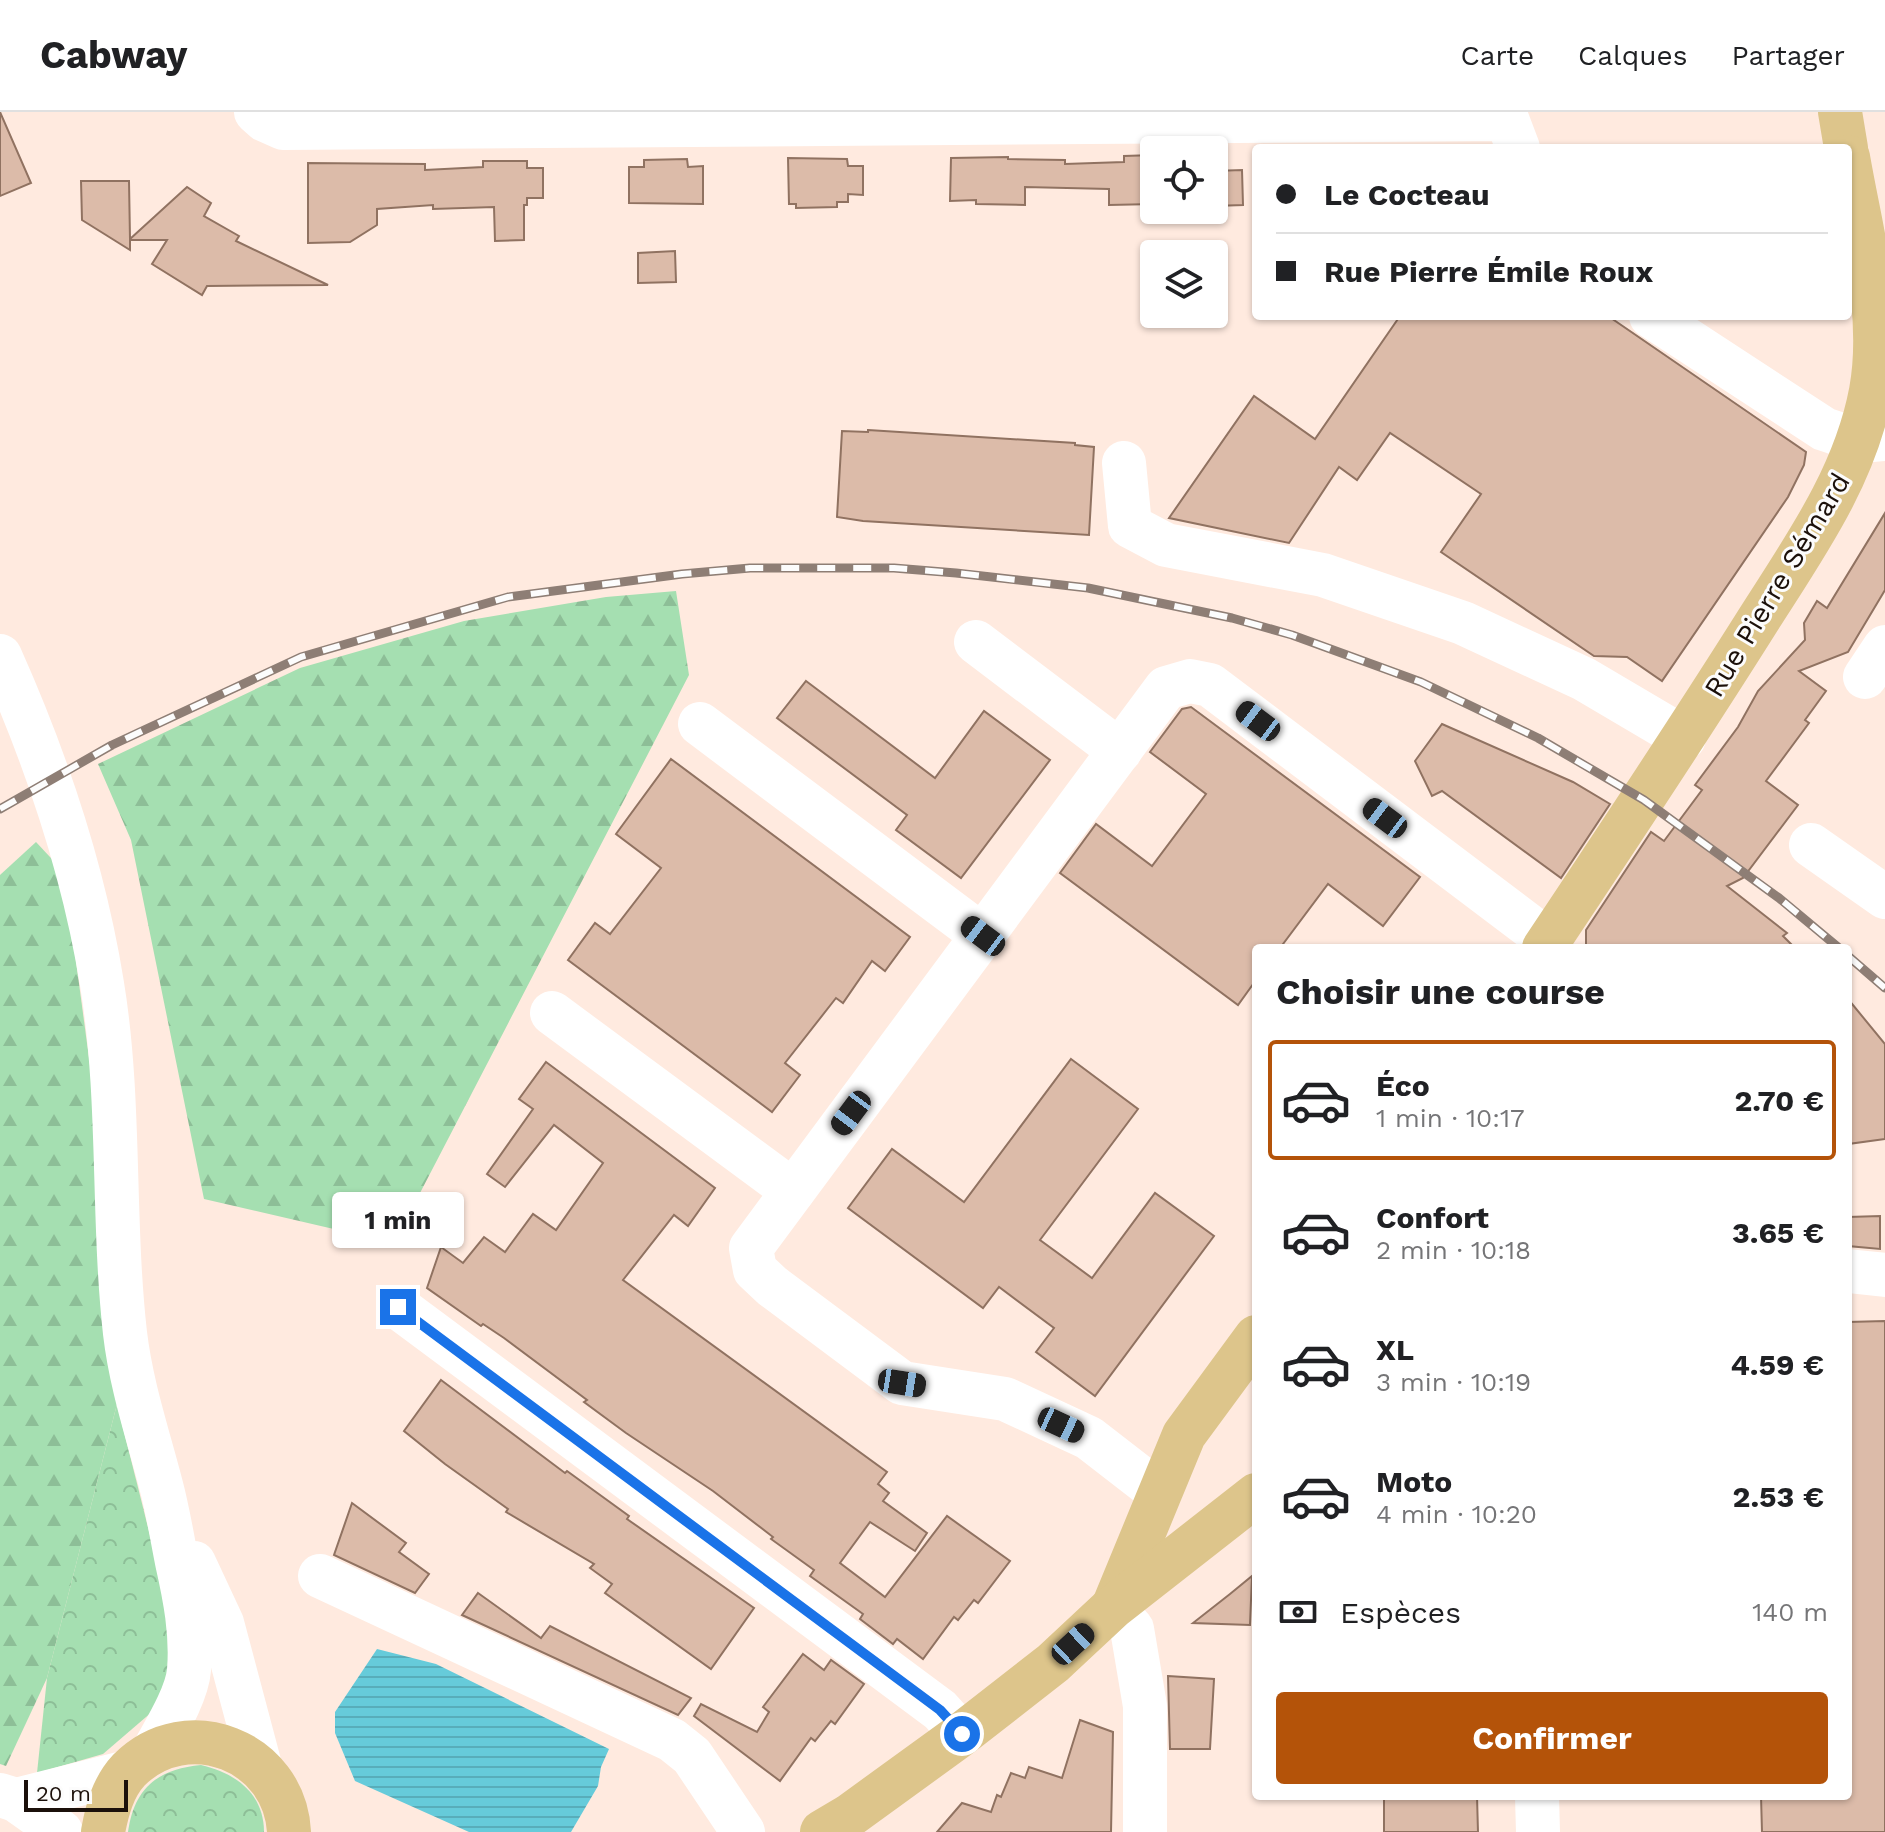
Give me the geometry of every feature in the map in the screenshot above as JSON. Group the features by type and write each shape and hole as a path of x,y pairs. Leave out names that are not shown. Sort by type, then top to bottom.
{"main road":[{"path":"1840,112 1845,144"},
{"name":"Rue Pierre Sémard","path":"1546,944 1684,738 1872,440 1872,388 1878,326 1852,180"},
{"path":"1113,1607 1184,1435 1252,1342"},
{"path":"836,1824 962,1734 1053,1663 1113,1607 1252,1498"},
{"path":"103,1832 110,1800 140,1762 180,1743 209,1743 236,1751 260,1766 299,1827"}],"street":[{"path":"256,112 283,128 1510,126"},
{"path":"1657,320 1824,429 1872,440"},
{"path":"1124,463 1130,526 1166,545 1323,575 1463,623 1584,679 1684,738"},
{"path":"976,642 1120,751"},
{"path":"0,656 49,784 90,919 103,985 125,1334 140,1412 164,1495 187,1610 189,1672 176,1708 140,1762 8,1798"},
{"path":"1160,1493 1089,1438 1005,1399 902,1383 772,1286 755,1270 751,1248 1166,688 1190,681 1210,685 1546,944"},
{"path":"700,724 983,936"},
{"path":"1811,845 1885,897"},
{"path":"552,1013 793,1191"},
{"path":"1852,1271 1885,1275"},
{"path":"398,1307 940,1710 962,1734"},
{"path":"164,1495 222,1623 260,1766"},
{"path":"320,1576 672,1740 692,1756 743,1832"},
{"path":"1113,1607 1132,1629 1145,1706 1145,1832"},
{"path":"8,1798 61,1832"},
{"path":"1537,1800 1538,1832"}],"green space":[{"path":"676,591 689,675 394,1243 204,1199 131,840 98,764 300,668 464,621 606,597"},
{"path":"36,842 64,872 98,1125 117,1404 47,1678 6,1766 0,1764 0,875"},
{"path":"117,1404 162,1583 176,1665 160,1705 103,1754 37,1773 47,1678"},
{"path":"201,1765 225,1773 245,1787 259,1806 264,1832 128,1832 136,1804 151,1784 172,1771"}],"water":[{"path":"377,1649 436,1664 609,1749 601,1767 598,1786 571,1832 469,1832 355,1781 335,1733 335,1712"}],"building":[{"path":"0,112 31,183 0,196"},
{"path":"1140,155 1140,204 1109,205 1109,189 1025,187 1025,205 950,201 951,158 1065,160 1065,164 1124,162 1124,156"},
{"path":"788,158 847,159 848,166 863,166 863,195 848,194 848,202 837,202 837,207 796,208 796,204 789,204"},
{"path":"687,159 688,167 703,166 703,204 629,203 629,167 644,167 644,160"},
{"path":"483,161 527,161 527,168 543,168 543,198 527,198 527,205 524,205 524,240 495,241 494,207 433,209 433,205 377,209 377,225 350,242 308,243 308,163 425,164 425,170 483,167"},
{"path":"1228,170 1242,170 1243,205 1228,206"},
{"path":"81,181 129,181 130,239 187,187 211,203 204,216 239,236 236,241 328,285 207,286 202,295 152,264 167,240 130,240 130,250 82,220"},
{"path":"675,251 676,282 638,283 638,253"},
{"path":"1397,320 1614,320 1806,452 1804,465 1788,497 1662,681 1627,657 1594,656 1441,552 1481,494 1390,433 1357,480 1339,467 1289,543 1169,518 1254,396 1315,439"},
{"path":"842,431 1075,443 1094,447 1089,535 837,517"},
{"path":"1885,513 1885,590 1848,652 1799,671 1826,691 1805,720 1809,723 1766,781 1798,805 1743,878 1727,886 1787,933 1783,936 1791,944 1586,944 1586,930 1651,832 1664,841 1702,790 1695,785 1738,727 1758,691 1805,640 1804,623 1817,601 1827,608"},
{"path":"806,681 935,778 984,711 1050,760 961,878 896,830 907,815 777,718"},
{"path":"1191,707 1420,877 1383,926 1328,884 1283,944 1252,944 1252,986 1238,1005 1060,873 1096,824 1152,866 1206,794 1150,752 1182,709"},
{"path":"1442,724 1573,782 1610,804 1561,878 1442,791 1432,796 1415,761"},
{"path":"671,759 910,937 885,971 872,961 843,1003 836,998 785,1063 800,1075 772,1112 568,960 595,923 610,934 661,868 616,834"},
{"path":"1852,1004 1885,1044 1885,1139 1852,1143"},
{"path":"1071,1059 1138,1109 1040,1240 1092,1278 1155,1193 1214,1236 1095,1396 1036,1352 1054,1328 999,1287 983,1308 848,1208 892,1149 964,1202"},
{"path":"546,1062 715,1188 688,1226 674,1215 623,1280 887,1472 878,1484 889,1493 883,1501 927,1533 915,1551 870,1522 840,1563 885,1597 947,1516 1010,1561 978,1603 974,1600 958,1620 954,1617 923,1659 897,1639 893,1644 860,1619 863,1614 810,1576 814,1570 713,1491 626,1433 504,1338 483,1324 481,1326 427,1288 441,1247 463,1263 484,1237 505,1252 533,1214 556,1230 603,1163 554,1125 505,1187 487,1174 533,1109 519,1099"},
{"path":"1880,1216 1880,1249 1852,1246 1852,1217"},
{"path":"1885,1321 1885,1832 1762,1832 1761,1800 1852,1800 1852,1322"},
{"path":"441,1380 565,1473 567,1471 629,1516 627,1519 754,1608 711,1669 605,1593 612,1584 590,1568 594,1564 506,1512 508,1509 404,1431"},
{"path":"352,1503 406,1543 399,1552 429,1574 415,1593 334,1555"},
{"path":"1252,1576 1250,1625 1193,1623 1230,1594"},
{"path":"478,1593 541,1638 550,1626 691,1698 678,1715 462,1615"},
{"path":"803,1654 824,1670 831,1660 864,1684 835,1724 831,1721 815,1741 811,1738 780,1781 694,1716 701,1704 757,1732 769,1712 763,1707"},
{"path":"1168,1676 1214,1679 1210,1749 1170,1749"},
{"path":"1080,1720 1113,1732 1111,1832 937,1832 962,1803 991,1812 997,1795 1001,1797 1011,1773 1025,1778 1029,1767 1062,1778"},
{"path":"1384,1800 1477,1800 1478,1832 1384,1832"}],"railway":[{"path":"0,809 112,745 301,657 508,597 750,568 894,568 1088,588 1232,618 1292,635 1421,682 1538,738 1644,800 1779,898 1834,944"},
{"path":"1852,959 1885,988"}],"route":[{"path":"398,1307 940,1710 962,1734"}]}
